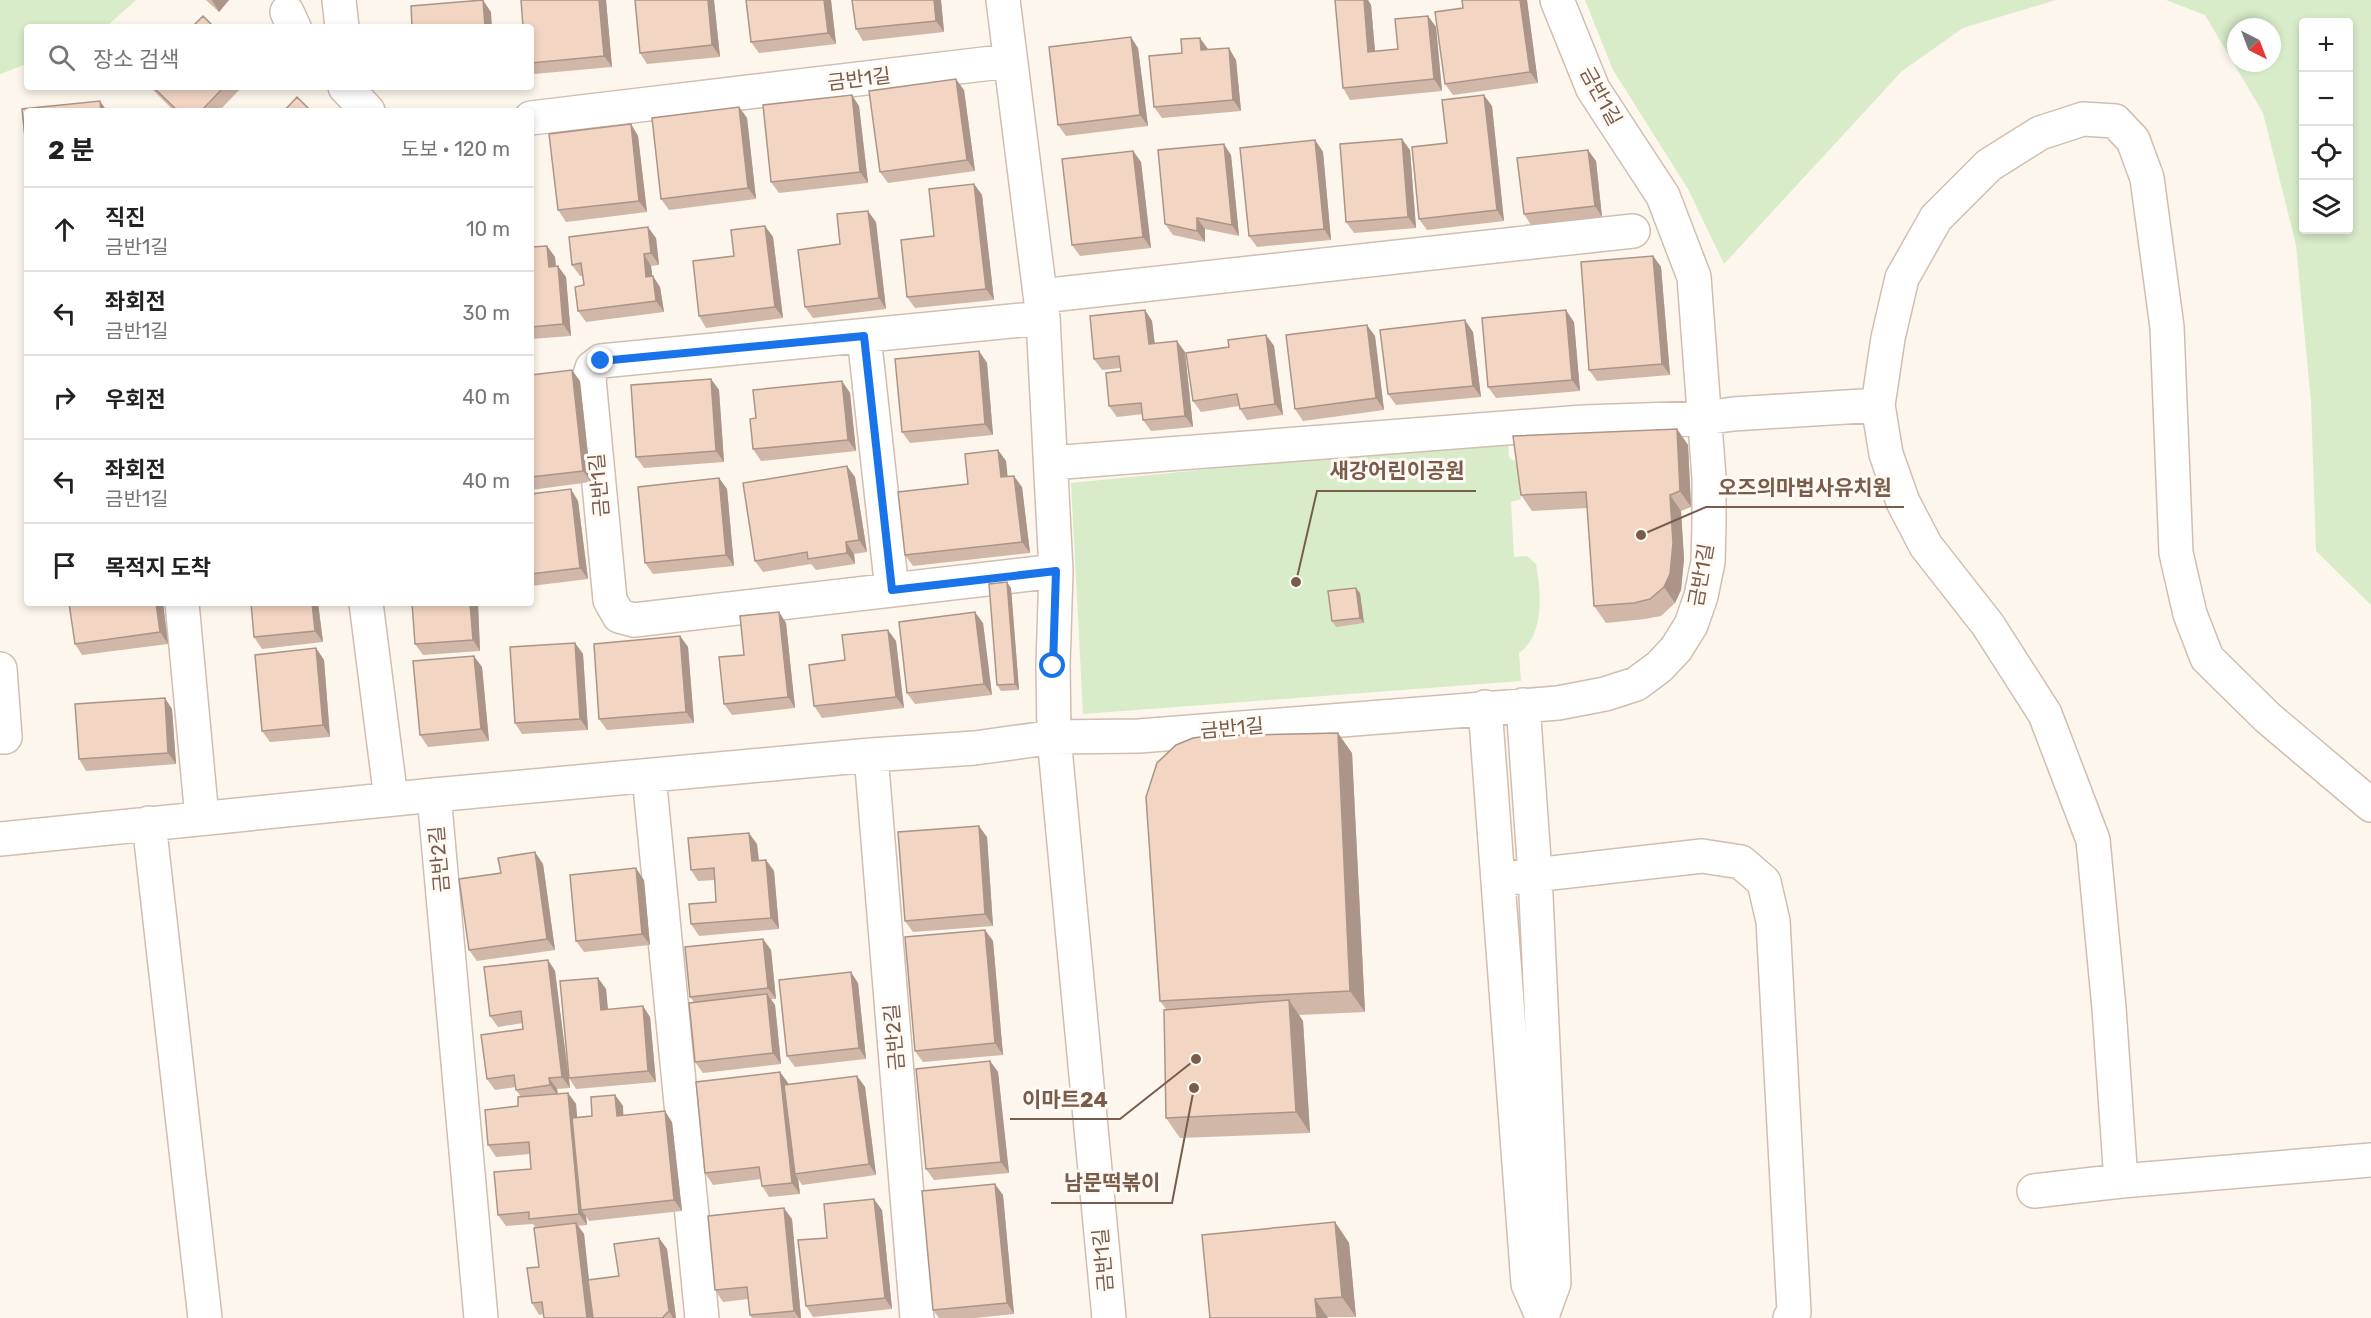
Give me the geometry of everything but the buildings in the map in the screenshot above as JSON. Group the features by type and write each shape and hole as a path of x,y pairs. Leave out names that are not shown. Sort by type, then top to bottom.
{"street":[{"path":"339,0 342,24"},
{"name":"금반1길","path":"1003,0 1042,307 1056,571 1053,666 1054,736 1109,1318"},
{"name":"금반1길","path":"1054,736 1139,736 1557,703 1605,694 1636,684 1659,667 1676,649 1691,625 1701,596 1708,562 1709,478 1694,277 1663,195 1593,89 1557,0"},
{"name":"금반1길","path":"534,118 1009,61"},
{"path":"2121,1180 2109,1008 2093,840 2045,714 1988,625 1926,546 1903,502 1886,454 1878,405 1888,338 1902,278 1936,218 1989,165 2040,133 2084,119 2115,121 2133,140 2147,178 2167,327 2176,553 2190,614 2207,658 2268,718 2371,805"},
{"name":"금반1길","path":"1056,571 634,620 619,616 610,600 589,379 592,368 601,361 864,336 1042,307 1633,231"},
{"path":"864,336 892,590"},
{"path":"1051,463 1572,422 1705,418 1733,414 1878,405"},
{"path":"182,606 202,818"},
{"path":"366,606 391,799"},
{"path":"0,669 5,737 0,737"},
{"path":"1523,705 1535,874 1554,1283 1543,1317"},
{"path":"1485,707 1528,1284 1543,1317"},
{"path":"0,839 391,799 871,755 975,748 1054,736"},
{"name":"금반2길","path":"871,755 916,1318"},
{"path":"648,776 702,1318"},
{"name":"금반2길","path":"434,795 481,1318"},
{"path":"148,823 205,1318"},
{"path":"1499,879 1702,856 1741,862 1764,882 1773,921 1794,1312 1790,1318"},
{"path":"2034,1191 2121,1180 2371,1160"}],"green space":[{"path":"0,0 136,0 109,24 24,24 24,65 0,74"},
{"path":"1585,0 2056,0 1963,28 1902,71 1724,264 1688,189 1613,70"},
{"path":"2166,0 2371,0 2371,605 2316,551 2311,402 2296,245 2263,113 2239,72 2281,72 2281,18 2227,18 2227,52 2205,15"},
{"path":"1508,439 1509,458 1516,462 1521,477 1521,499 1511,502 1514,557 1527,556 1536,564 1540,599 1533,636 1519,653 1521,681 1083,714 1071,483"}],"place":[{"name":"오즈의마법사유치원","path":"1641,535"},
{"name":"새강어린이공원","path":"1296,582"},
{"name":"이마트24","path":"1196,1059"},
{"name":"남문떡볶이","path":"1194,1088"}],"route":[{"path":"601,361 864,336 892,590 1056,571 1053,666"}]}
